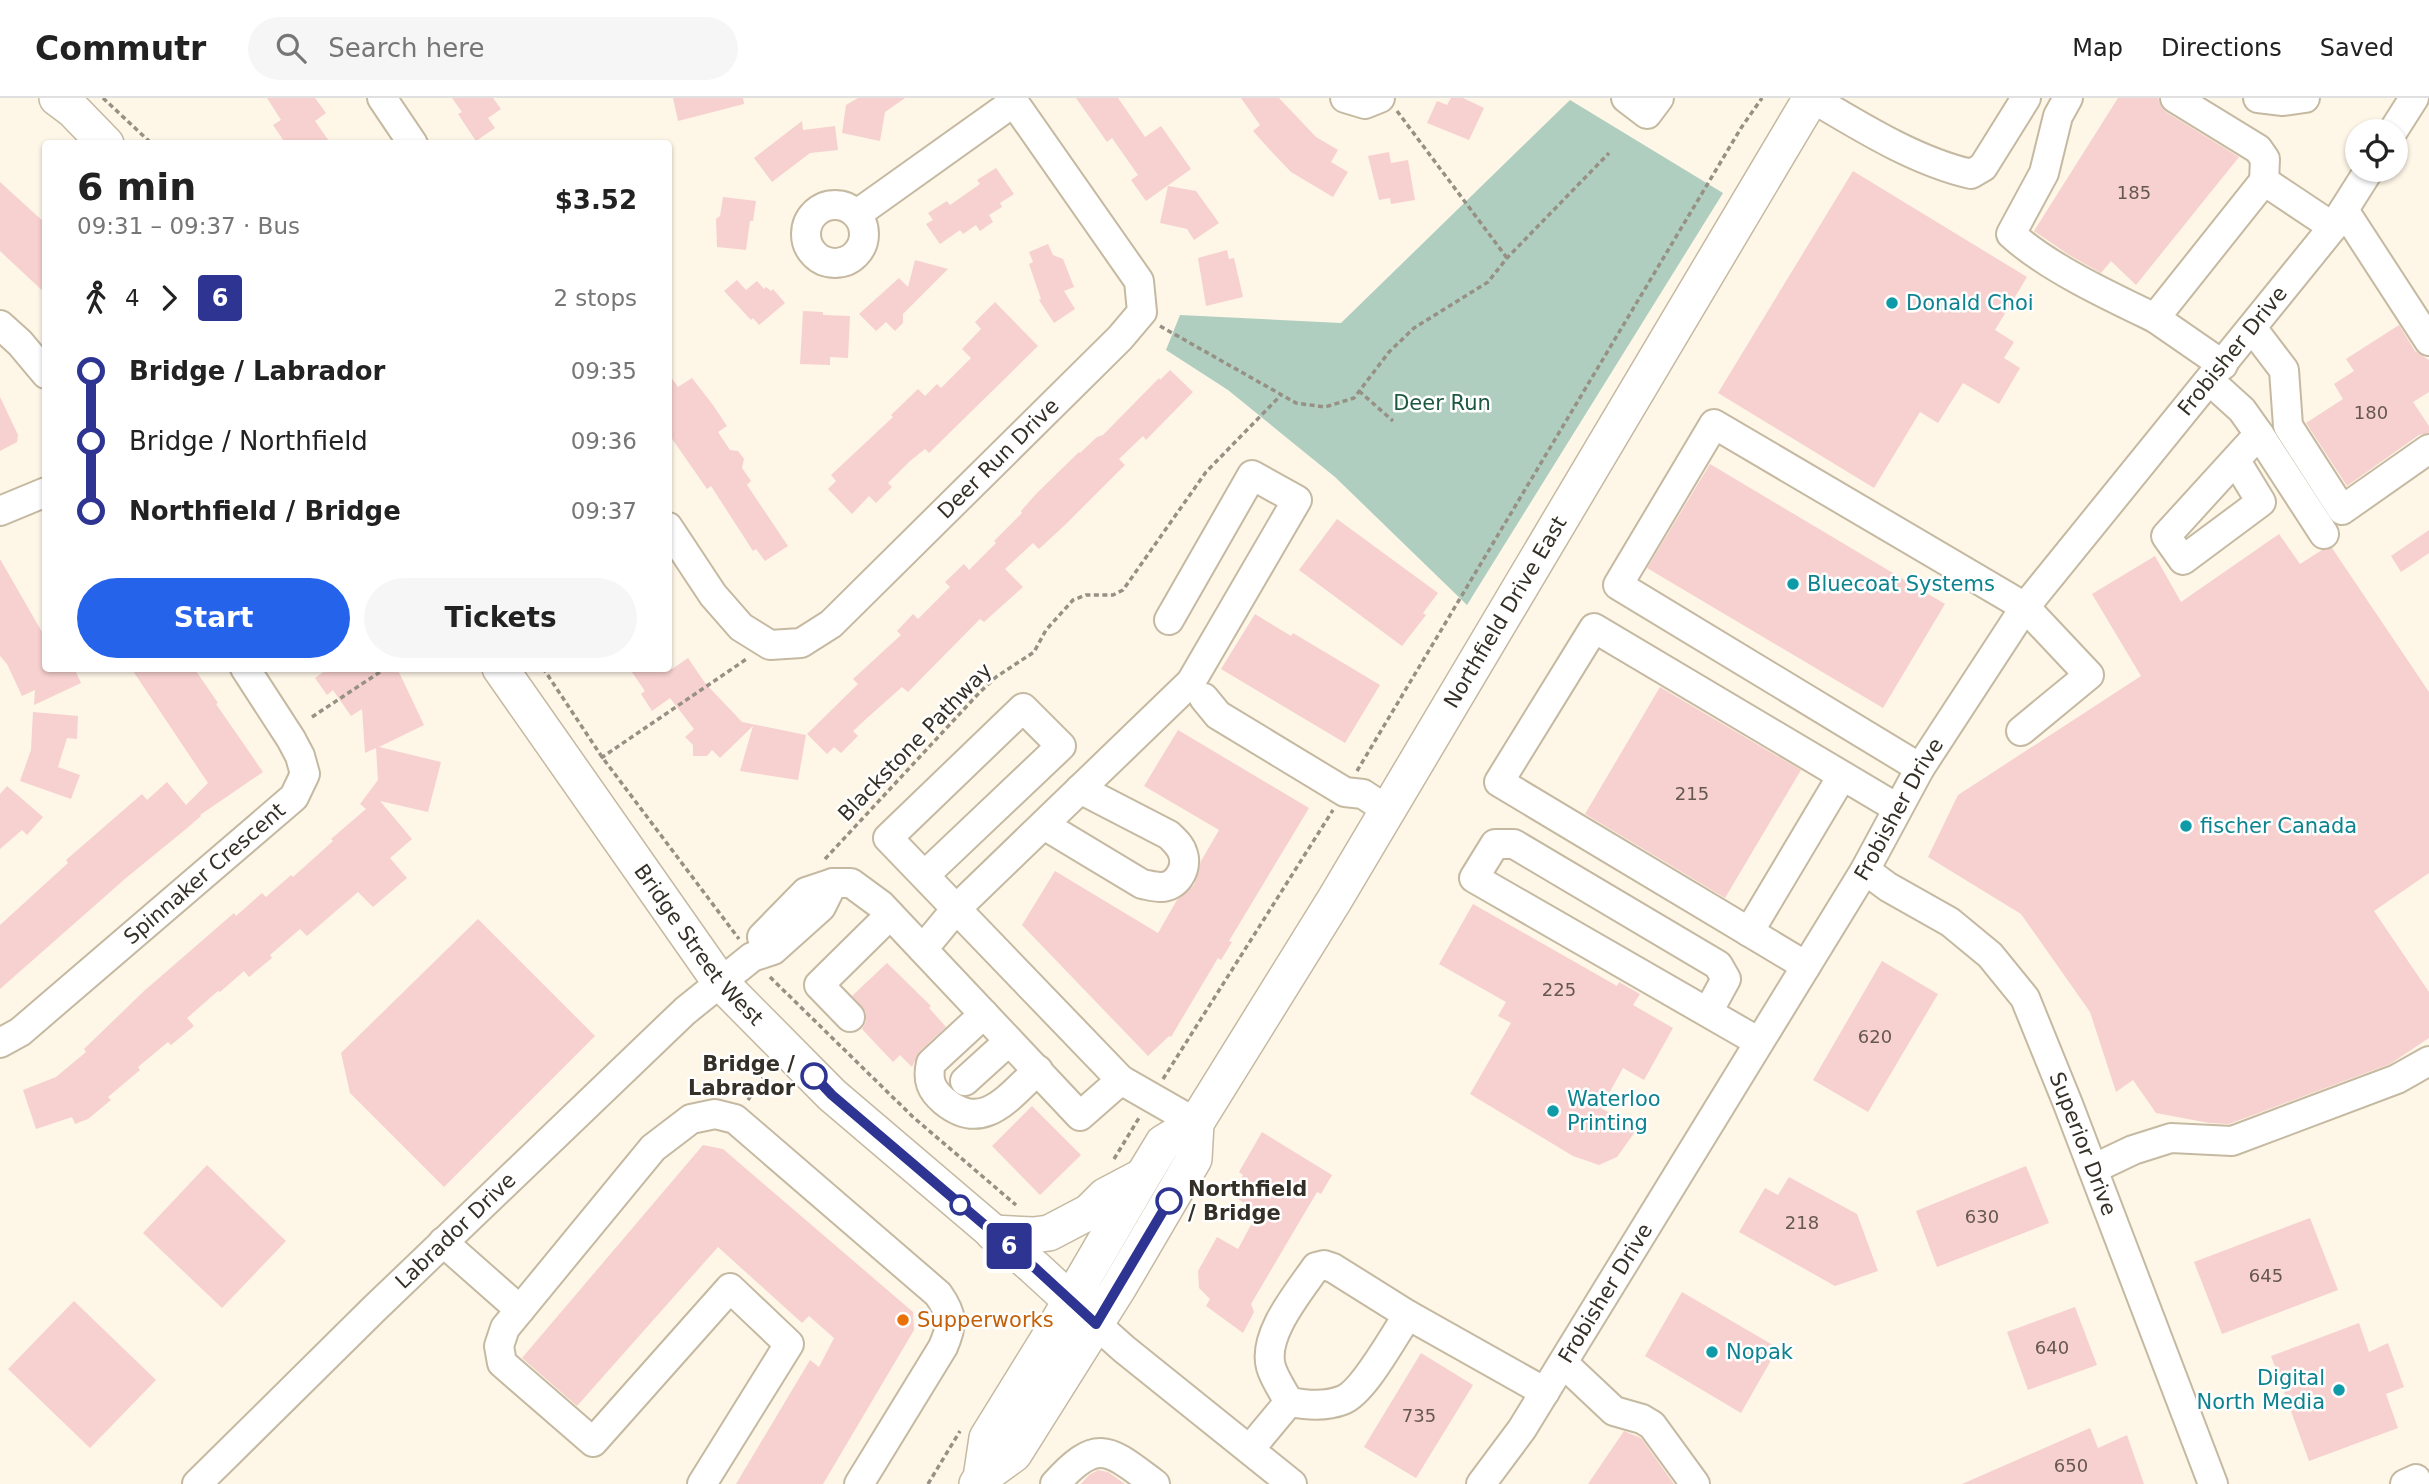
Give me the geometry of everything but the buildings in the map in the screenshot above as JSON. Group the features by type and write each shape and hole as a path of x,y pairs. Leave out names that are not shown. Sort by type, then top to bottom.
{"main road":[{"path":"57,98 73,110 102,140"},
{"name":"Northfield Drive East","path":"1083,1312 1194,1159 1196,1123 1362,793 1811,98"},
{"name":"Bridge Street West","path":"504,672 589,768 720,982 832,1095 1083,1312"},
{"name":"Northfield Drive East","path":"979,1481 1014,1454 1083,1312 1143,1176 1163,1143 1196,1123"},
{"path":"993,1233 1049,1233 1089,1212 1105,1196 1143,1176"}],"street":[{"path":"382,98 410,140"},
{"path":"1345,98 1365,104 1388,104"},
{"path":"1626,98 1647,114 1659,98"},
{"path":"1811,98 1910,151 1948,169 1971,174 1983,167 2026,98"},
{"path":"2068,98 2058,117 2044,173 2011,234 2024,246 2105,293 2155,318 2216,373 2259,433 2324,534"},
{"path":"2155,318 2264,181 2265,159 2259,149 2175,98"},
{"path":"2258,98 2283,101 2305,98"},
{"path":"2401,119 2414,98"},
{"path":"857,214 1012,100 1139,281 1142,312"},
{"path":"2264,181 2339,218 2429,341"},
{"name":"Frobisher Drive","path":"1481,1484 1522,1429 1563,1363 1865,870 1920,768 2025,607 2252,328 2339,218 2362,182"},
{"name":"Deer Run Drive","path":"771,645 801,643 831,624 1121,338 1142,312"},
{"path":"0,325 42,368"},
{"path":"2252,328 2284,370 2288,426 2342,510 2429,449"},
{"path":"1920,768 1618,585 1714,424 2025,607 2089,675 2021,731"},
{"path":"2236,461 2259,433"},
{"path":"1169,620 1252,475 1297,500 1191,682 1194,693 1218,715 1362,793"},
{"path":"0,510 42,494"},
{"path":"672,533 713,595 741,627 771,645"},
{"path":"1806,966 1499,782 1594,628 1897,808"},
{"name":"Spinnaker Crescent","path":"0,1043 20,1032 294,797 305,774 300,756 248,672"},
{"path":"923,949 956,909 1080,789 1194,693"},
{"path":"925,875 1061,746 1023,708 888,838 1121,1080 1196,1123"},
{"path":"1749,932 1842,776"},
{"path":"1044,825 1142,884 1170,886 1178,879 1184,868 1185,857 1179,845 1169,835 1080,789"},
{"path":"1708,1012 1727,979 1718,965 1514,844 1495,844 1474,878 1759,1042"},
{"name":"Superior Drive","path":"1865,870 1888,887 1950,922 1990,955 2025,998 2213,1484"},
{"path":"828,872 851,883 881,905 1080,1116 1121,1080"},
{"name":"Labrador Drive","path":"197,1484 443,1242 685,1011 752,957 762,937 828,872"},
{"path":"850,1017 819,985 890,915"},
{"path":"984,1014 931,1063 930,1085 938,1096 964,1114 980,1116 991,1111 1038,1070"},
{"path":"965,1081 1009,1041"},
{"path":"2093,1169 2133,1150 2171,1138 2232,1140 2396,1079 2429,1061"},
{"path":"702,1484 789,1344 730,1288 593,1443 502,1363 499,1346 505,1328 653,1148 691,1119 715,1114 735,1119 938,1294 949,1310 950,1329 943,1347 859,1484"},
{"path":"443,1242 520,1310"},
{"path":"1289,1402 1270,1367 1269,1346 1284,1312 1315,1267 1324,1265 1545,1392"},
{"name":"Bridge Street West","path":"1083,1312 1124,1349 1250,1449 1275,1479"},
{"path":"1289,1402 1314,1406 1343,1401 1358,1391 1408,1315"},
{"path":"1563,1363 1614,1411 1642,1419 1652,1425 1695,1484"},
{"path":"1250,1449 1289,1402"},
{"path":"1055,1484 1090,1453 1110,1453 1155,1484"},
{"path":"2405,1484 2416,1479 2418,1484"}],"path":[{"path":"103,98 148,140"},
{"path":"1111,1163 1152,1097 1362,793 1735,139 1762,98"},
{"path":"1388,104 1507,258"},
{"path":"1142,312 1160,326 1296,404 1325,407 1354,398 1389,352 1414,328 1488,282 1507,258 1609,153"},
{"path":"1359,391 1393,421"},
{"name":"Blackstone Pathway","path":"828,872 979,693 996,677 1034,652 1046,630 1073,600 1086,595 1113,595 1123,590 1206,472 1281,395"},
{"path":"589,768 727,671 771,645"},
{"path":"312,717 380,672"},
{"path":"545,672 589,768 752,957 788,996 914,1116 1017,1206"}],"green space":[{"name":"Deer Run","path":"1570,100 1723,193 1467,605 1335,477 1228,390 1166,350 1180,315 1341,323"}],"bus line":[{"name":"6","path":"814,1076 832,1095 1034,1267 1096,1324 1169,1201"}],"place":[{"name":"Donald Choi","path":"1892,303"},
{"name":"Bluecoat Systems","path":"1793,584"},
{"name":"fischer Canada","path":"2186,826"},
{"name":"Bridge / Labrador","path":"814,1076"},
{"name":"Waterloo Printing","path":"1553,1111"},
{"name":"Northfield / Bridge","path":"1169,1201"},
{"name":"Supperworks","path":"903,1320"},
{"name":"Nopak","path":"1712,1352"},
{"name":"Digital North Media","path":"2339,1390"}]}
